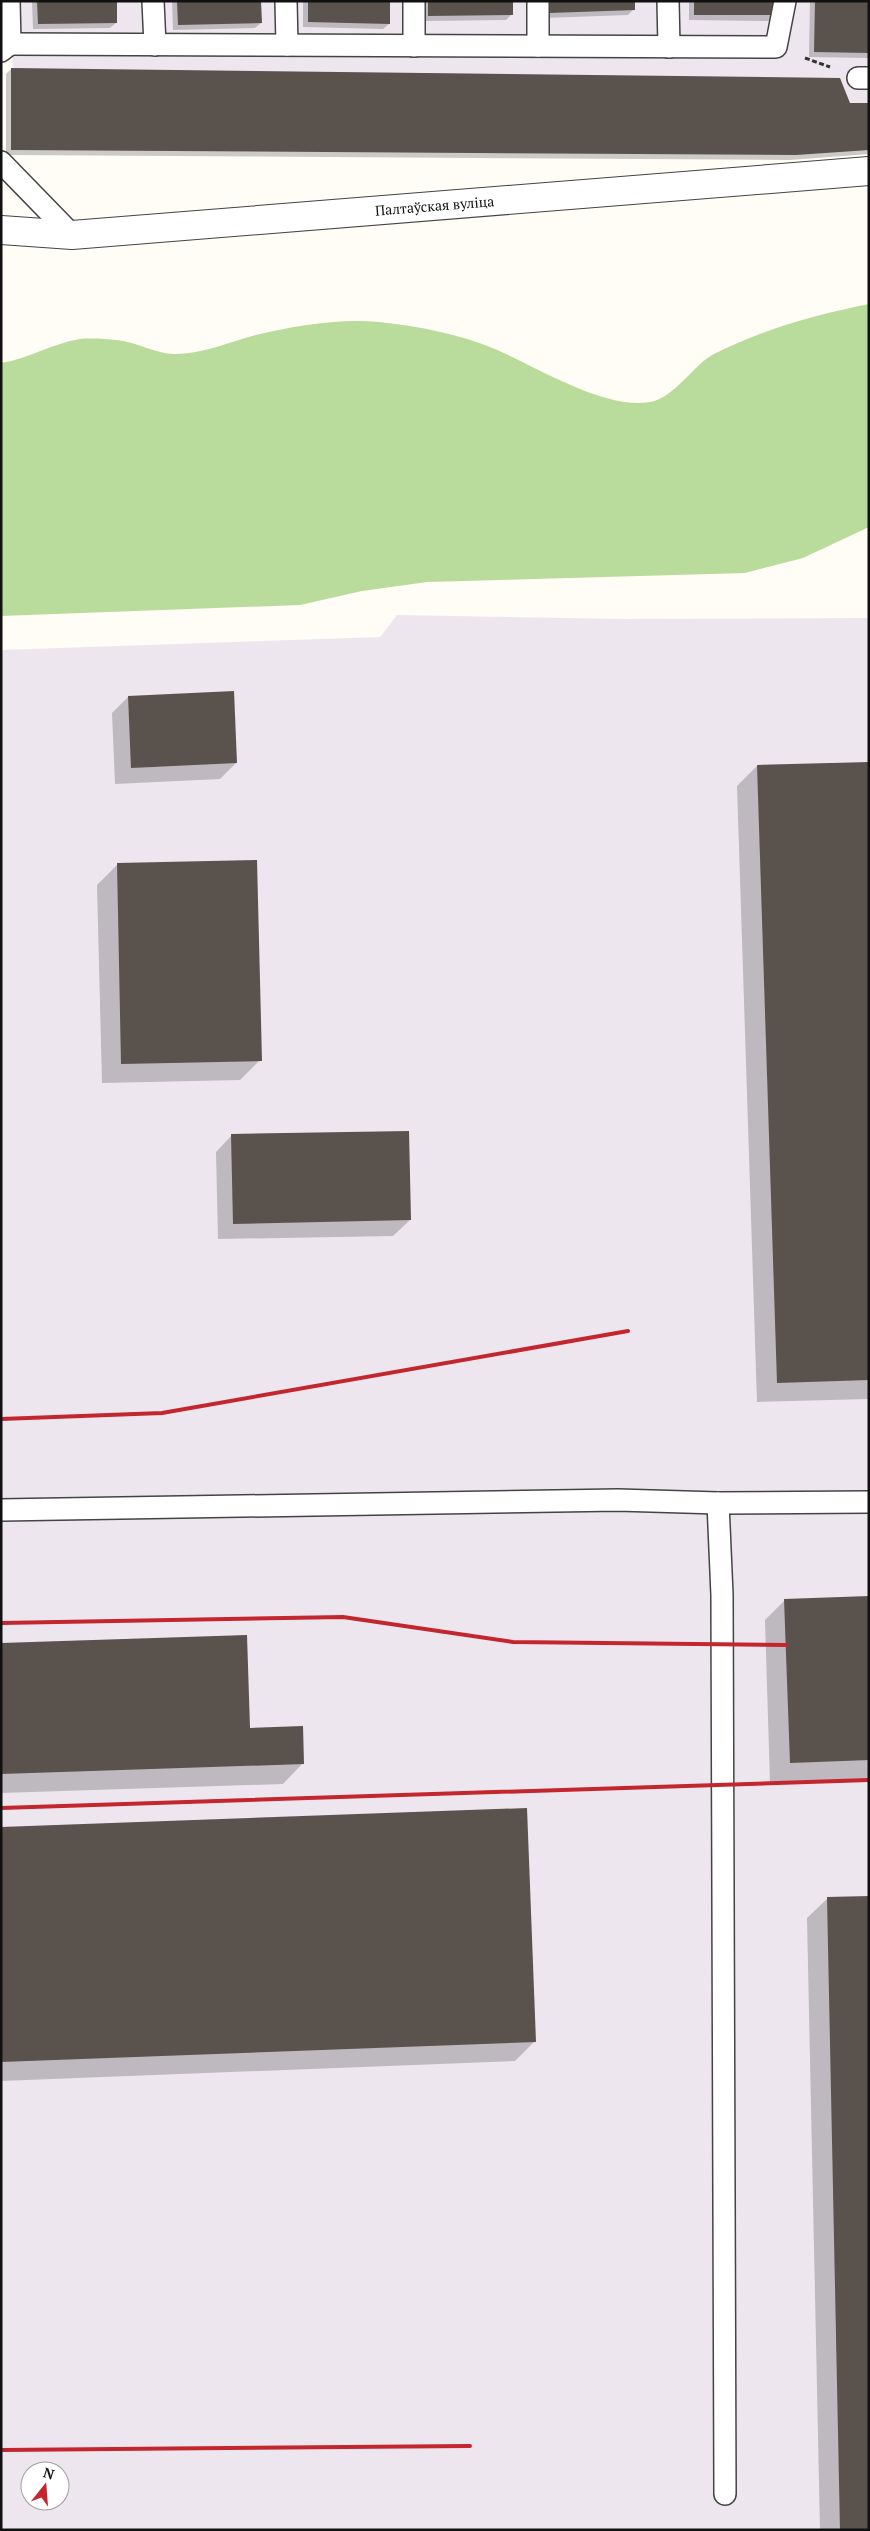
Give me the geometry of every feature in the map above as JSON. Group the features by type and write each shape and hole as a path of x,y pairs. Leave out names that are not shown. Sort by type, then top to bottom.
{"street":[{"name":"Палтаўская вуліца","path":"1,230 72,235 869,171"}],"lane":[{"path":"9,1 5,48 155,45 776,47 785,1"},
{"path":"153,1 155,45"},
{"path":"286,1 287,45"},
{"path":"414,1 414,46"},
{"path":"538,1 538,46"},
{"path":"668,1 669,47"},
{"path":"1,162 72,235"},
{"path":"1,1510 618,1500 718,1503 869,1502"},
{"path":"718,1503 722,1595 725,2494"}],"path":[{"path":"776,47 864,78"}],"shaded area":[{"path":"14,1 869,1 869,137 11,150"},
{"path":"397,615 623,619 869,618 869,2530 1,2530 1,650 380,637"}],"green space":[{"path":"869,304 869,527 803,558 745,573 427,582 362,591 300,605 1,616 1,363 80,339 117,340 160,352 175,354 206,350 256,335 286,329 333,322 364,321 423,328 453,335 495,349 592,393 613,400 632,403 650,402 659,399 675,388 712,355 731,346 788,324"}],"building":[{"path":"37,1 117,1 117,23 38,24"},
{"path":"177,1 261,1 262,23 178,25"},
{"path":"308,1 390,1 390,24 308,22"},
{"path":"428,1 513,1 513,15 428,16"},
{"path":"549,1 635,1 635,10 549,13"},
{"path":"694,1 776,1 776,15 694,15"},
{"path":"815,1 869,1 869,53 814,52"},
{"path":"11,68 840,78 850,103 869,103 869,150 796,155 11,150"},
{"path":"234,691 237,763 131,768 128,696"},
{"path":"869,762 869,1380 777,1383 757,765"},
{"path":"257,860 262,1061 121,1064 117,863"},
{"path":"409,1131 411,1220 233,1224 231,1134"},
{"path":"869,1596 869,1760 790,1763 784,1599"},
{"path":"247,1635 250,1728 303,1726 304,1764 1,1774 1,1643"},
{"path":"527,1808 536,2042 1,2062 1,1827"},
{"path":"869,1896 869,2530 840,2530 827,1897"}],"railway":[{"path":"1,1419 162,1413 628,1331"},
{"path":"1,1623 343,1617 513,1642 786,1645"},
{"path":"1,1808 869,1780"},
{"path":"1,2450 470,2446"}]}
